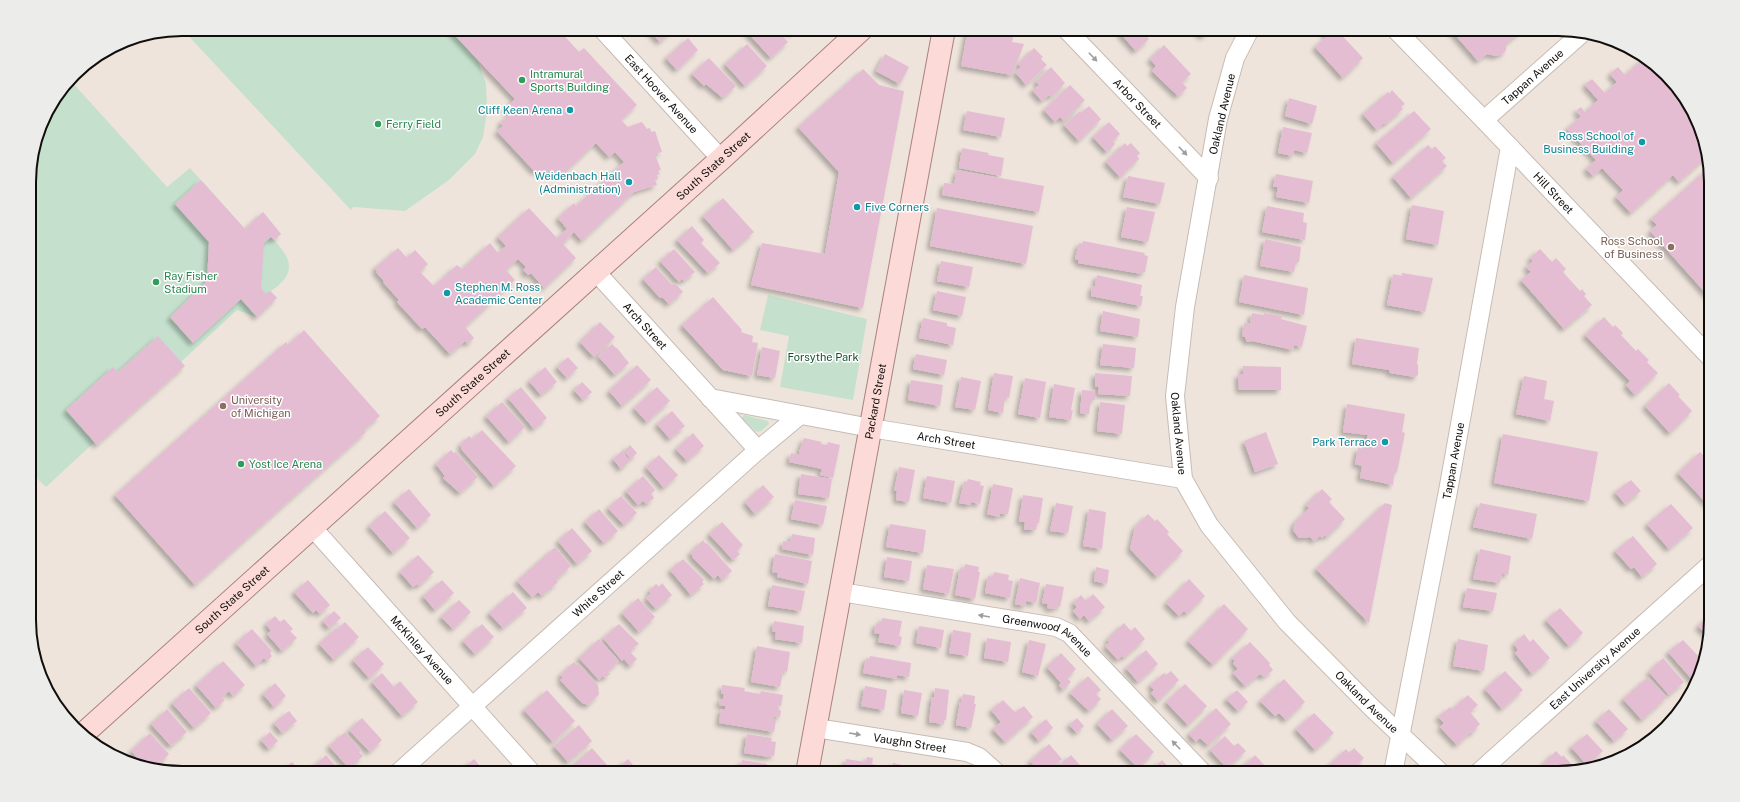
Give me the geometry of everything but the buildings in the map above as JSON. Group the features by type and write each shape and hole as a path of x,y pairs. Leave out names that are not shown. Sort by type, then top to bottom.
{"main road":[{"name":"South State Street","path":"86,730 596,272 854,36"},
{"name":"Packard Street","path":"809,766 943,36"}],"street":[{"name":"East Hoover Avenue","path":"608,36 721,159"},
{"name":"Arbor Street","path":"1073,36 1208,178"},
{"name":"Oakland Avenue","path":"1246,36 1235,58 1218,119 1185,307 1175,396 1184,479 1209,525 1287,622 1434,766"},
{"name":"Hill Street","path":"1402,36 1704,351"},
{"name":"Tappan Avenue","path":"1484,120 1578,37"},
{"name":"Tappan Avenue","path":"1394,766 1448,491 1510,148"},
{"name":"Arch Street","path":"596,272 758,450"},
{"name":"Arch Street","path":"710,398 871,428 1184,479"},
{"name":"White Street","path":"406,766 758,450 800,415"},
{"name":"McKinley Avenue","path":"312,527 526,766"},
{"name":"East University Avenue","path":"1486,766 1704,570"},
{"name":"Greenwood Avenue","path":"842,592 1056,628 1069,633 1196,766"},
{"name":"Vaughn Street","path":"816,728 967,752 979,757 989,766"}],"green space":[{"name":"Ferry Field","path":"189,36 455,36 478,61 486,84 487,111 483,137 475,154 449,180 405,211 353,207 351,210"},
{"name":"Ray Fisher Stadium","path":"74,84 167,187 190,168 245,229 263,212 281,234 274,240 285,254 289,267 285,279 271,291 277,298 257,317 237,310 46,487 36,478 36,172 41,144 47,126 66,93"},
{"name":"Forsythe Park","path":"768,295 867,319 853,400 780,387 789,336 760,330"},
{"path":"744,415 768,421 769,424 761,431 756,432 742,418"}],"place":[{"name":"Intramural Sports Building","path":"522,80"},
{"name":"Cliff Keen Arena","path":"570,110"},
{"name":"Ferry Field","path":"378,124"},
{"name":"Ross School of Business Building","path":"1642,142"},
{"name":"Weidenbach Hall (Administration)","path":"629,182"},
{"name":"Five Corners","path":"857,207"},
{"name":"Ross School of Business","path":"1671,247"},
{"name":"Ray Fisher Stadium","path":"156,282"},
{"name":"Stephen M. Ross Academic Center","path":"447,293"},
{"name":"University of Michigan","path":"223,406"},
{"name":"Park Terrace","path":"1385,442"},
{"name":"Yost Ice Arena","path":"241,464"}]}
